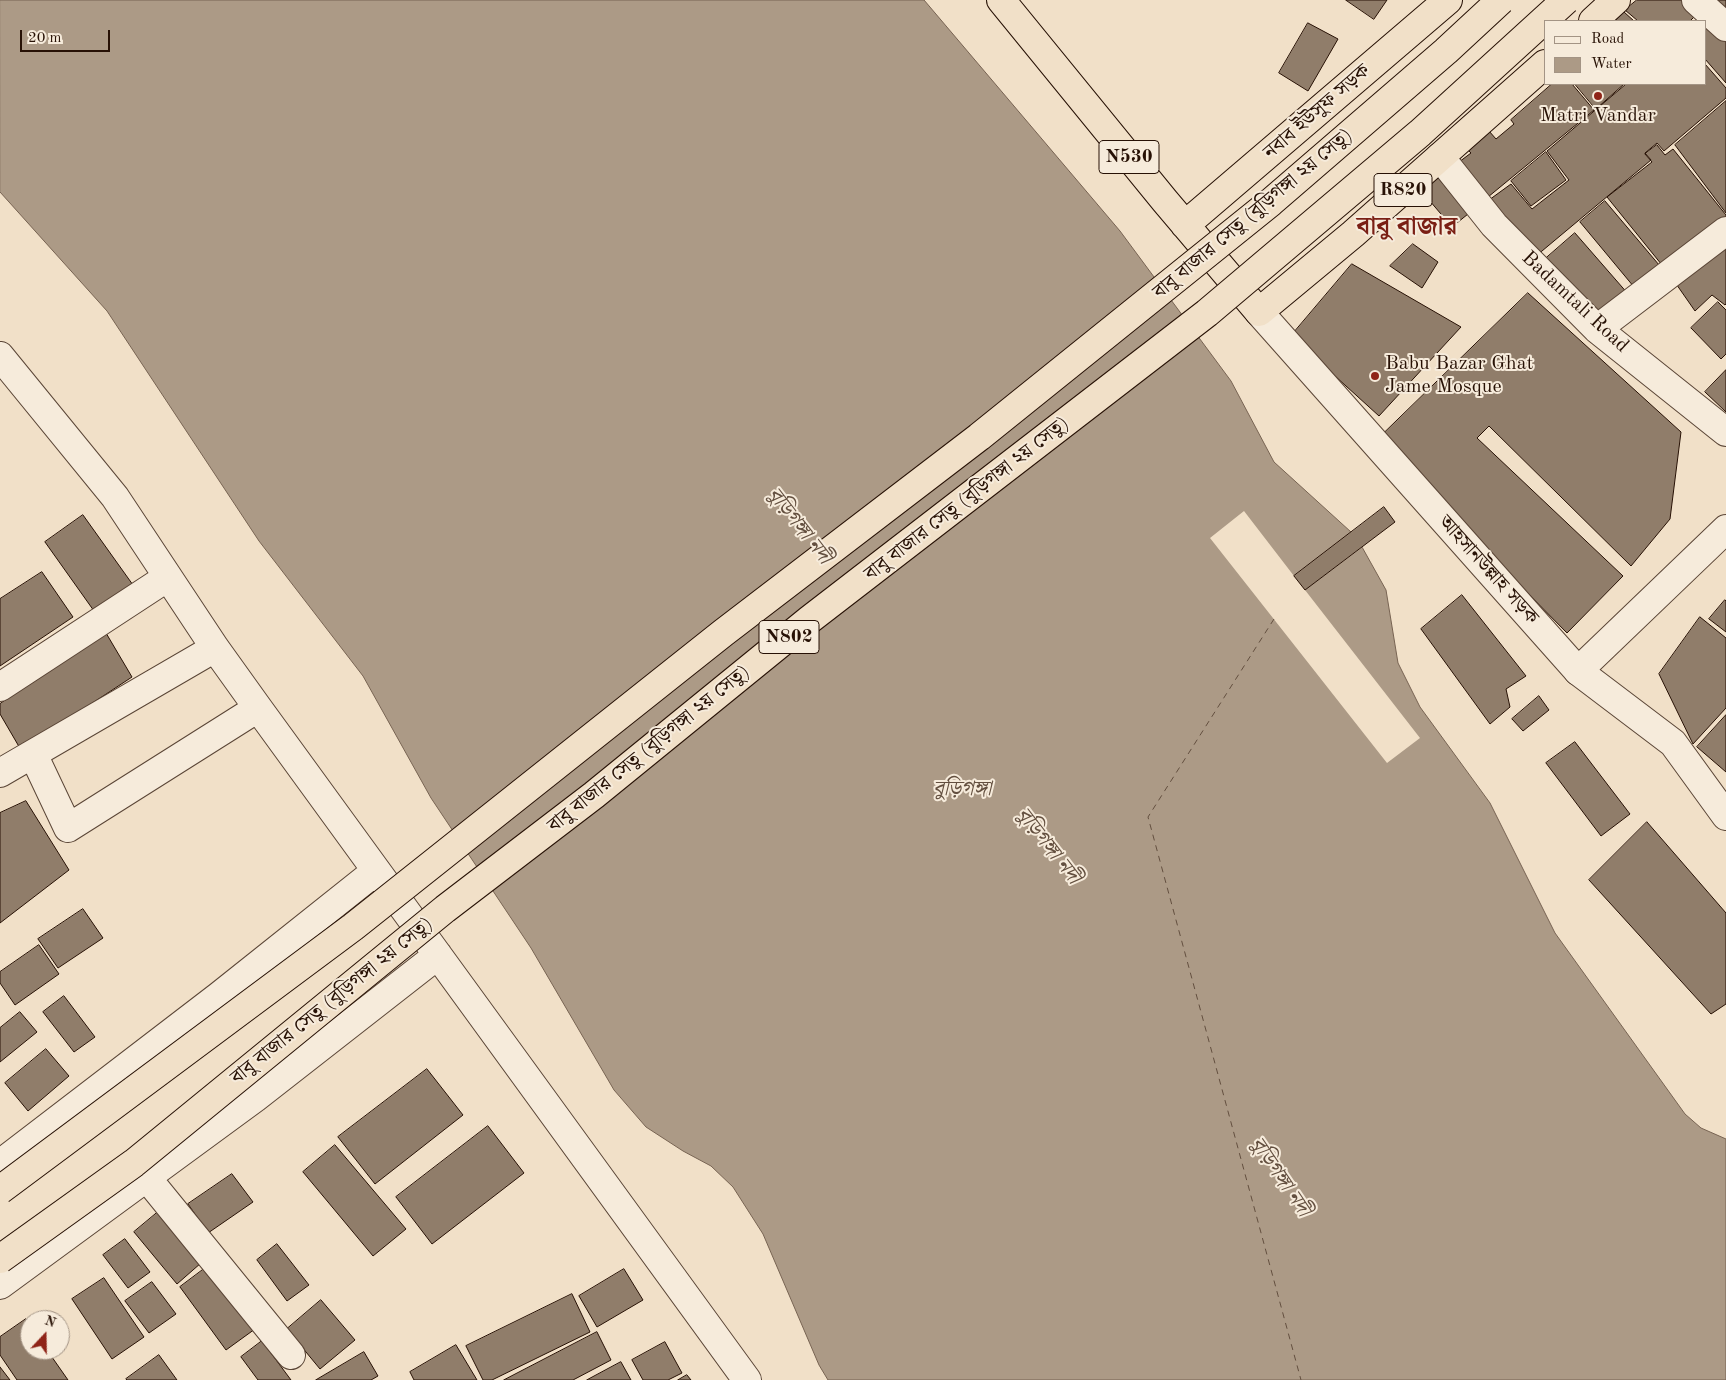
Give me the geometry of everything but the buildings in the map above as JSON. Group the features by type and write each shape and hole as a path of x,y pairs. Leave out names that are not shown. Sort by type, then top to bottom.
{"highway":[{"name":"N530","path":"1001,0 1185,225 1259,312"},
{"name":"নবাব ইউসুফ সড়ক","path":"1185,225 1448,0"},
{"name":"বাবু বাজার সেতু (বুড়িগঙ্গা ২য় সেতু)","path":"0,1190 353,928 723,633 979,437 1270,202 1446,51 1500,0"},
{"name":"বাবু বাজার সেতু (বুড়িগঙ্গা ২য় সেতু)","path":"0,1259 134,1163 445,909 594,795 809,620 1207,313 1420,133 1566,0"},
{"path":"1595,20 1616,0"},
{"name":"R820","path":"1259,312 1353,234 1544,65"}],"street":[{"path":"1696,0 1726,27"},
{"name":"Badamtali Road","path":"1440,156 1494,225 1597,329 1726,432"},
{"path":"1597,329 1726,231"},
{"name":"আহসানউল্লাহ সড়ক","path":"1259,312 1578,672 1673,743 1726,816"},
{"path":"0,356 115,497 215,648 258,708 748,1380"},
{"path":"1578,672 1726,529"},
{"path":"0,687 168,577"},
{"path":"0,773 215,648"},
{"path":"33,754 68,828 258,708"},
{"path":"0,1164 219,996 376,871"},
{"path":"0,1285 255,1098 438,955"},
{"path":"147,1178 291,1355"}],"water":[{"name":"বুড়িগঙ্গা","path":"0,0 924,0 1120,231 1231,381 1274,462 1351,532 1362,547 1386,590 1398,663 1420,707 1490,803 1555,933 1685,1114 1701,1128 1726,1139 1726,1380 828,1380 819,1365 763,1234 733,1187 711,1166 683,1151 646,1127 614,1090 531,948 431,798 363,676 259,541 107,311 0,192"}],"pier":[{"path":"1244,511 1294,576 1353,531 1364,546 1305,590 1420,738 1387,763 1210,538"}],"ferry route":[{"path":"1274,619 1148,817 1301,1380"}],"place":[{"name":"Matri Vandar","path":"1598,96"},
{"name":"Babu Bazar Ghat Jame Mosque","path":"1375,376"}],"district":[{"name":"বাবু বাজার","path":"1407,227"}],"water label":[{"name":"বুড়িগঙ্গা নদী","path":"799,526"},
{"name":"বুড়িগঙ্গা নদী","path":"1048,846"},
{"name":"বুড়িগঙ্গা নদী","path":"1280,1177"}]}
